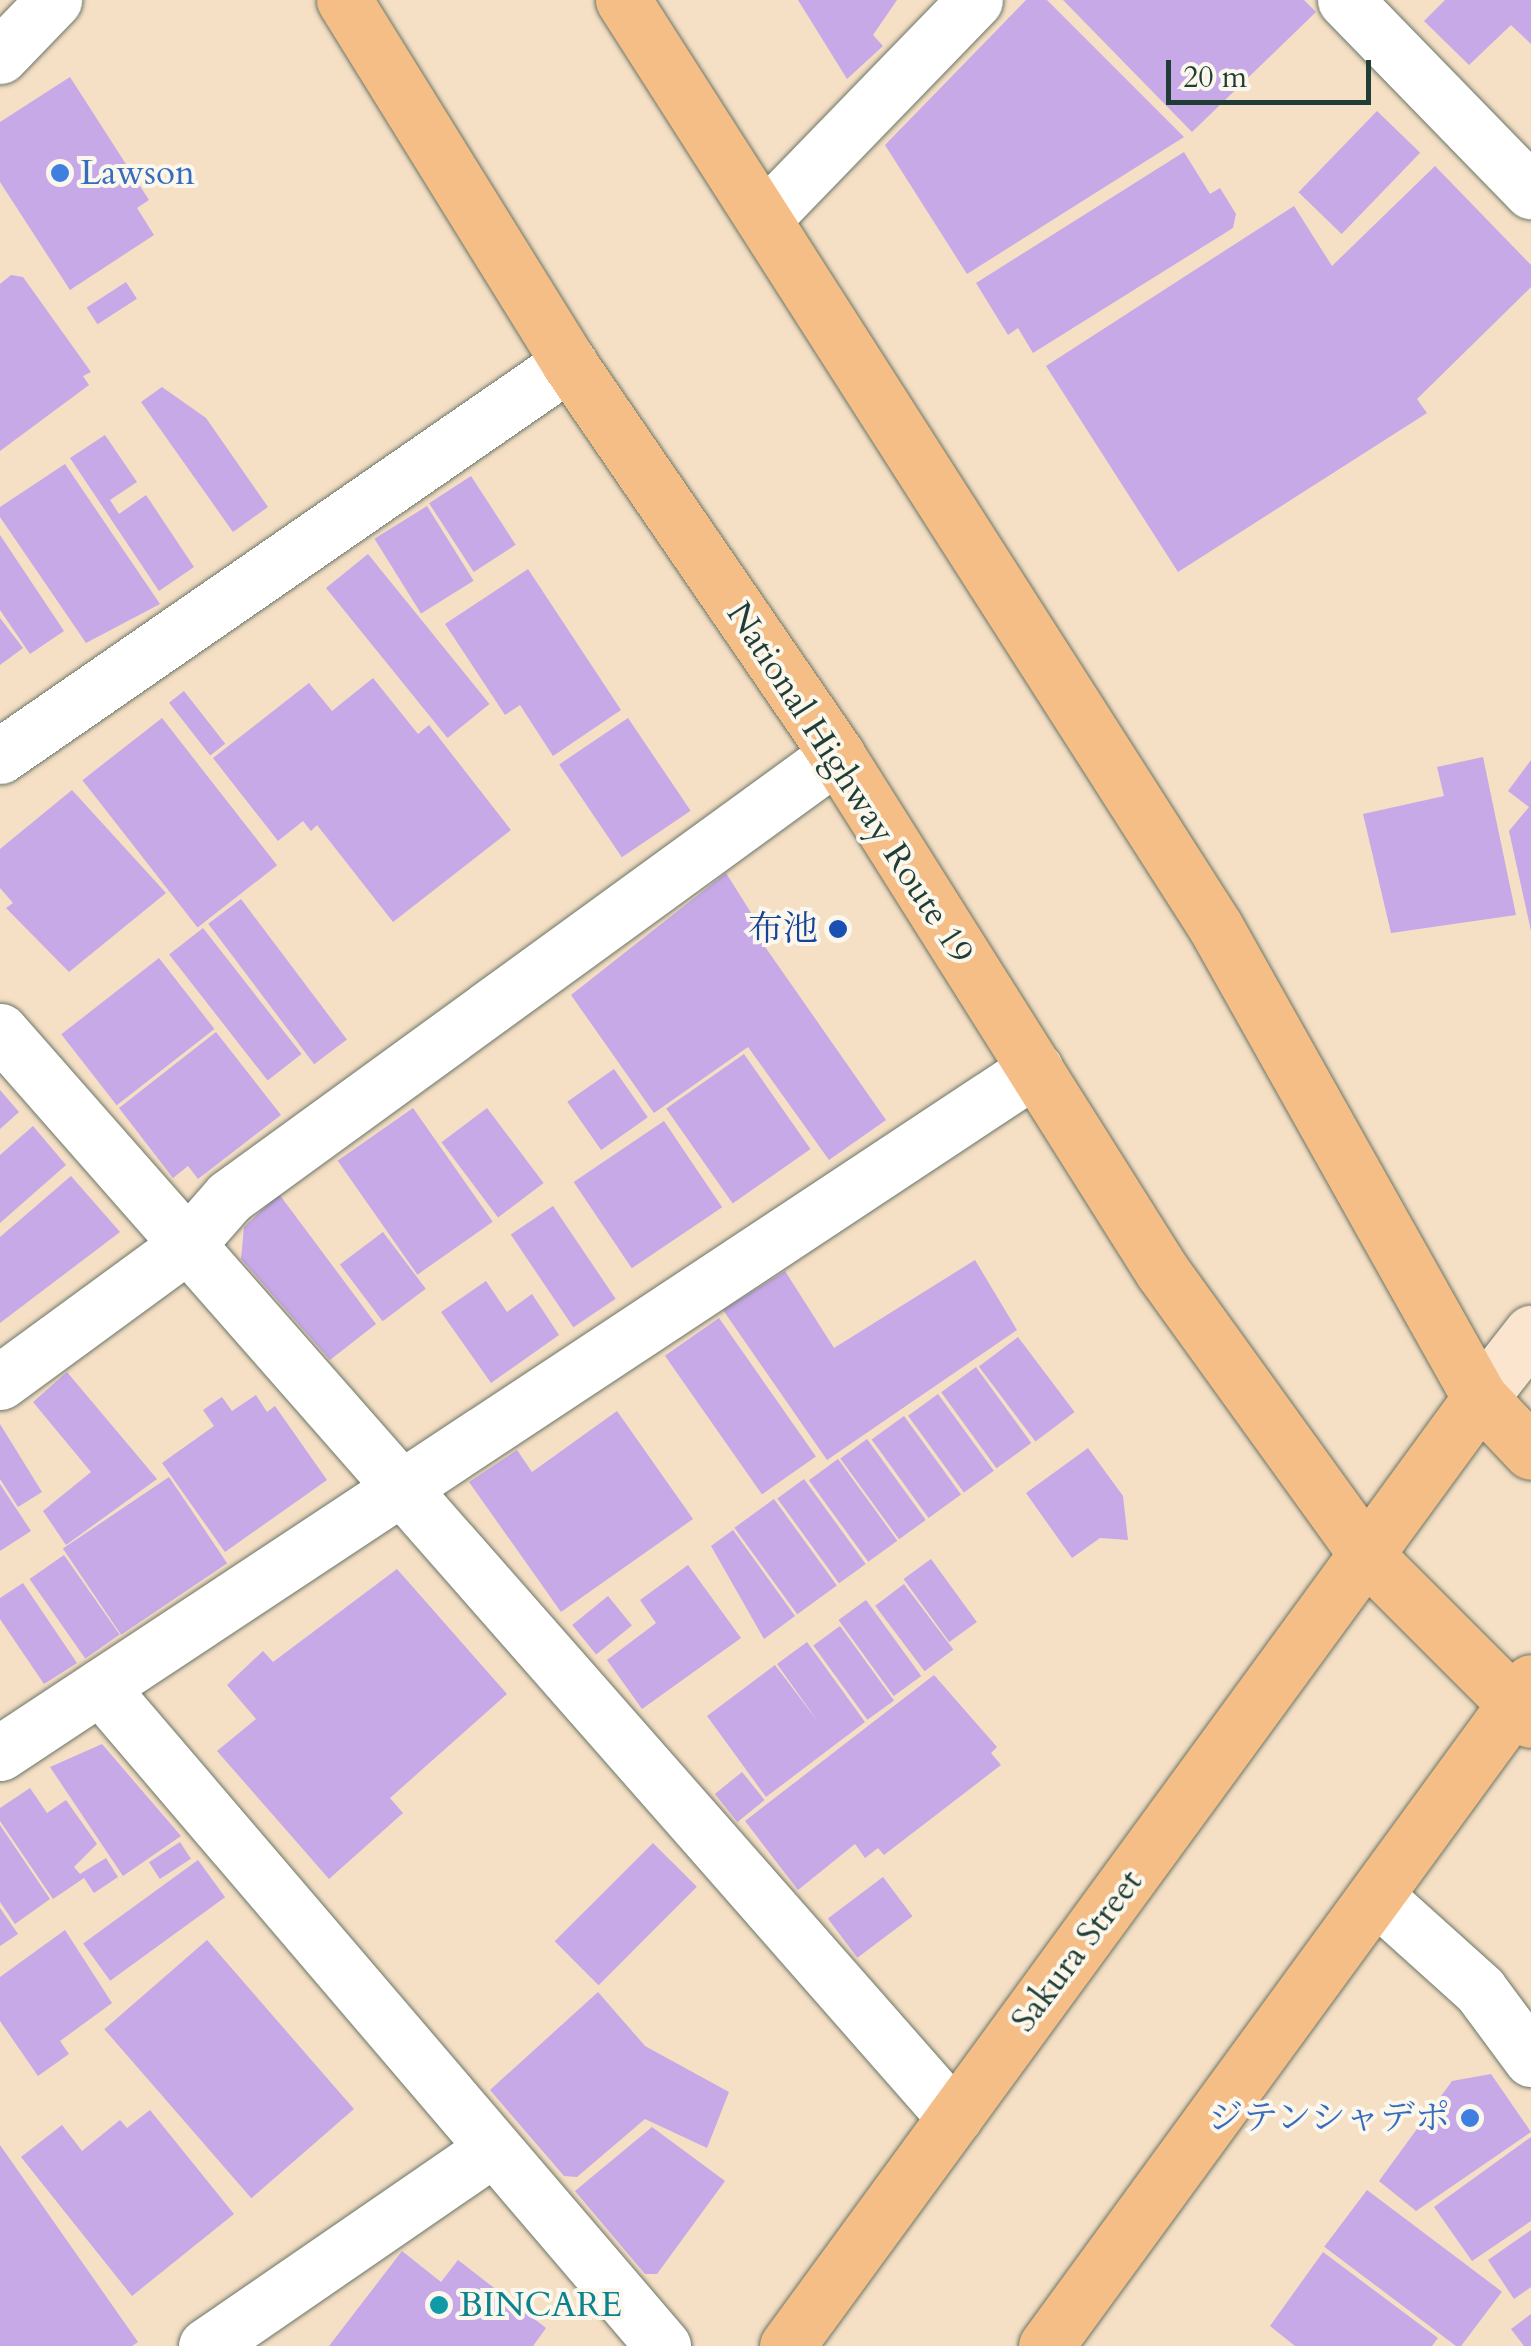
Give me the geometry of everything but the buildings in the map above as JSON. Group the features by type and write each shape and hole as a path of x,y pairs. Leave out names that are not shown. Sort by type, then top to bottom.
{"highway":[{"name":"National Highway Route 19","path":"344,0 569,363 837,754 1162,1271 1369,1558 1526,1703"},
{"path":"623,0 1215,926 1480,1398 1531,1452"},
{"path":"1369,1558 1480,1398"},
{"name":"Sakura Street","path":"787,2346 1369,1558"},
{"path":"1046,2346 1526,1703"}],"street":[{"path":"0,56 54,0"},
{"path":"764,218 974,0"},
{"path":"1345,0 1531,191"},
{"path":"0,756 569,363"},
{"path":"0,1382 187,1245 229,1197 837,754"},
{"path":"0,1032 408,1489 954,2117"},
{"path":"0,1753 408,1489 1035,1068"},
{"path":"1480,1398 1531,1332"},
{"path":"100,1687 663,2346"},
{"path":"1380,1899 1480,1990 1531,2059"},
{"path":"206,2346 493,2148"}],"place":[{"name":"Lawson","path":"60,173"},
{"name":"布池","path":"838,929"},
{"name":"ジテンシャデポ","path":"1470,2118"},
{"name":"BINCARE","path":"439,2305"}]}
